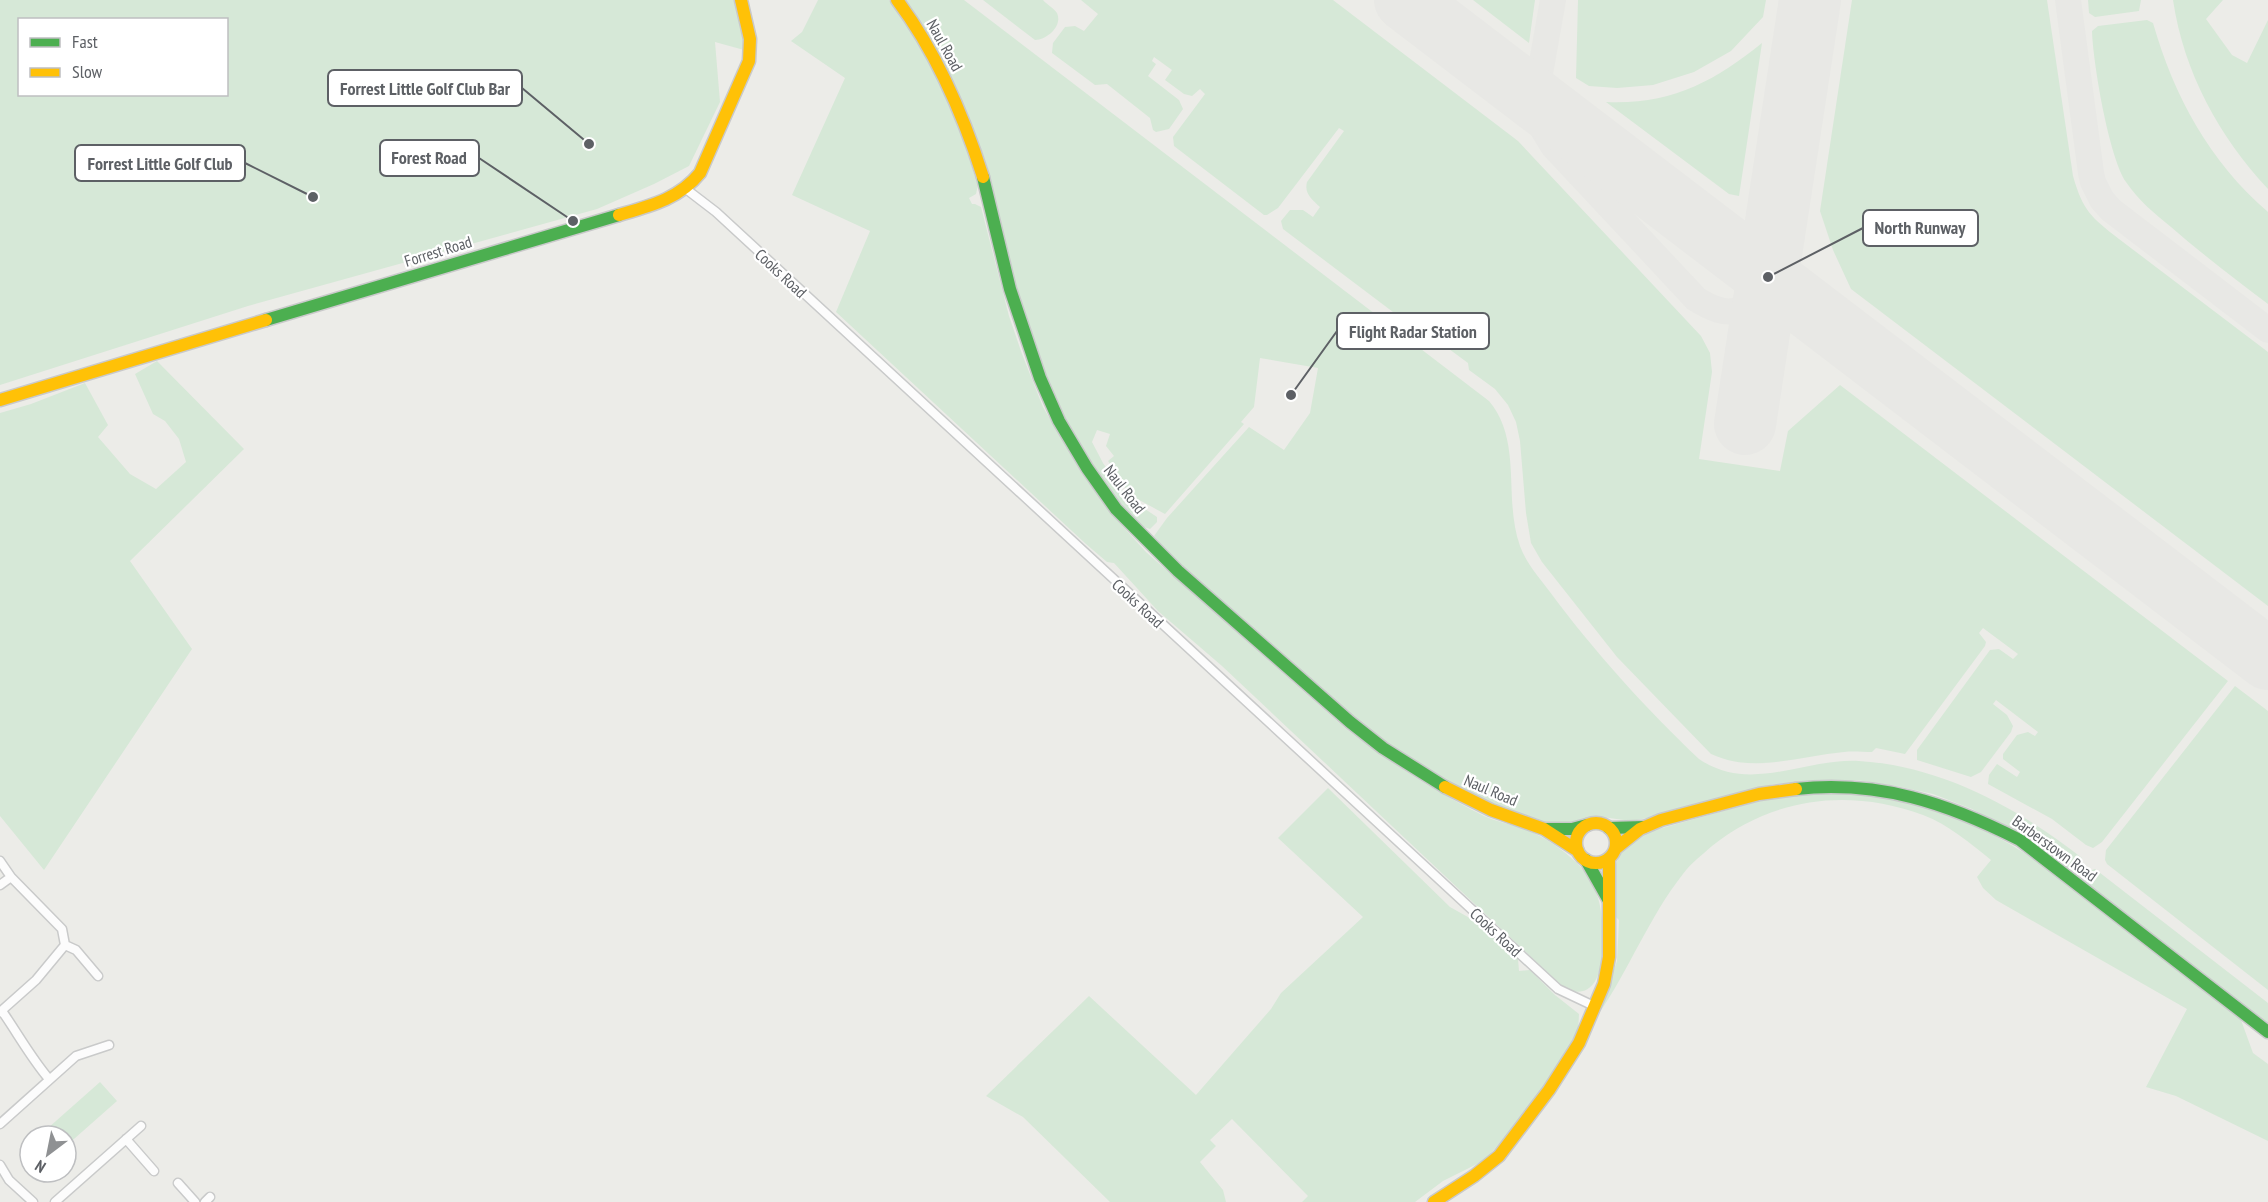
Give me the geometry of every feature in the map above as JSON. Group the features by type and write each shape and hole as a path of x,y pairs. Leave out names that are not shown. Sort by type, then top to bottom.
{"street":[{"name":"Forrest Road","path":"0,400 673,197 686,189 700,173 749,61 750,39 741,0"},
{"name":"Naul Road","path":"897,0 913,21 942,70 960,113 989,195 1010,289 1040,378 1059,421 1087,468 1116,508 1145,539 1225,612 1383,748 1458,795 1491,810 1544,829 1582,855 1608,900"},
{"name":"Cooks Road","path":"686,189 723,219 1558,989 1596,1006"},
{"name":"Barberstown Road","path":"1612,854 1644,827 1758,793 1796,787 1840,785 1878,788 1951,807 1987,822 2020,840 2268,1032"},
{"name":"Naul Road","path":"1544,829 1572,829 1590,824"},
{"path":"1609,828 1616,839 1612,854 1598,862 1582,855 1577,838 1580,832 1590,824 1609,828 1644,827"},
{"name":"Naul Road","path":"1434,1202 1499,1156 1580,1043 1604,984 1609,957 1608,900 1612,854"},
{"path":"0,861 11,877 62,929 65,945"},
{"path":"0,885 11,877"},
{"path":"65,945 76,950 98,976"},
{"path":"49,1079 32,1059 18,1033 1,1011 36,980 65,945"},
{"path":"0,1124 76,1056 109,1046"},
{"path":"55,1202 141,1126"},
{"path":"126,1139 154,1171"},
{"path":"0,1165 9,1180 33,1202"},
{"path":"178,1183 195,1202"}],"green space":[{"path":"0,0 734,0 745,38 744,50 715,42 720,102 689,166 597,209 248,306 0,385"},
{"path":"818,0 889,0 919,42 942,88 970,160 978,185 976,194 969,198 972,204 981,207 1009,316 1043,407 1082,474 1117,520 1146,552 1362,741 1447,796 1484,816 1541,837 1577,863 1594,888 1603,926 1601,962 1597,977 1590,988 1579,992 1563,987 1222,666 1158,611 1114,563 1107,562 1086,544 836,312 870,231 792,195 845,78 791,41 802,32"},
{"path":"903,0 964,0 1489,401 1506,434 1515,528 1520,546 1533,570 1602,657 1640,700 1699,759 1719,769 1738,774 1778,772 1838,761 1859,761 1920,771 1978,793 2032,822 2082,858 2081,867 2074,871 2069,869 2027,838 1972,809 1933,794 1896,786 1856,780 1774,784 1664,815 1631,821 1595,816 1564,825 1545,824 1469,796 1389,748 1309,680 1161,547 1154,536 1167,518 1249,427 1284,450 1310,413 1318,368 1260,358 1254,407 1241,422 1244,424 1165,514 1130,495 1108,461 1114,456 1106,446 1110,434 1097,430 1092,442 1103,463 1127,497 1157,517 1157,522 1150,529 1141,526 1104,484 1067,425 1050,390 1022,309 988,177"},
{"path":"983,0 1043,0 1057,13 1058,23 1049,35 1035,40"},
{"path":"1081,0 1333,0 1518,141 1701,336 1710,353 1712,372 1699,459 1780,471 1788,431 1840,385 2228,681 2102,842 2093,848 2052,819 1988,784 1989,775 1997,764 2017,777 2020,772 2003,759 2003,754 2017,735 2028,732 2035,736 2038,732 1996,700 1993,704 2007,715 2013,726 1981,772 1971,777 1917,760 1917,750 1990,650 1999,649 2013,659 2018,654 1983,628 1979,633 1986,642 1985,646 1905,754 1876,748 1872,752 1844,752 1777,762 1744,763 1711,754 1617,657 1542,562 1531,543 1516,422 1508,405 1495,389 1469,370 1468,363 1449,349 1442,349 1283,229 1281,221 1290,210 1303,210 1313,217 1320,207 1308,193 1307,182 1344,131 1339,128 1278,208 1264,215 1174,146 1173,137 1205,94 1200,89 1192,96 1184,94 1165,80 1172,70 1154,57 1152,61 1156,64 1148,76 1179,100 1183,109 1169,129 1156,132 1153,130 1150,118 1107,84 1095,85 1052,53 1053,43 1065,27 1075,26 1084,31 1098,14"},
{"path":"1473,0 1535,0 1529,43"},
{"path":"1578,0 1766,0 1763,17 1731,51 1694,72 1653,85 1617,88 1589,86 1576,78"},
{"path":"1852,0 2047,0 2073,176 2085,206 2109,231 2268,352 2268,606 1851,289 1833,250 1820,211"},
{"path":"2088,0 2141,0 2139,11 2095,17 2089,13"},
{"path":"2173,0 2223,0 2206,19 2232,55 2247,63 2268,20 2268,189 2234,147 2206,102 2186,53"},
{"path":"2147,20 2153,23 2172,76 2196,126 2228,171 2268,212 2268,304 2153,212 2131,189 2120,170 2103,109 2092,31 2098,26"},
{"path":"1762,43 1739,196 1729,194 1606,102 1651,100 1690,88 1726,69"},
{"path":"157,361 244,449 130,561 192,649 44,870 0,816 0,413 31,404 85,383 108,425 98,437 130,474 156,489 186,462 179,439 165,421 153,414 135,374"},
{"path":"2235,686 2268,711 2268,990 2107,864 2105,860 2106,850"},
{"path":"1328,788 1450,907 1475,921 1518,959 1519,971 1530,970 1555,995 1579,1014 1578,1034 1550,1079 1485,1160 1443,1181 1415,1202 1302,1202 1308,1196 1232,1119 1210,1140 1216,1146 1200,1162 1223,1190 1226,1202 1110,1202 1023,1117 986,1096 1089,996 1196,1095 1271,1009 1281,993 1363,917 1278,838"},
{"path":"1844,792 1896,798 1921,805 1969,823 2015,847 2037,861 2241,1020 2253,1053 2268,1064 2268,1141 2176,1096 2146,1087 2187,1009 1996,900 1983,888 1977,877 1991,860 1942,824 1923,815 1895,807 1840,800 1813,802 1760,817 1736,829 1690,866 1671,891 1598,1015 1617,961 1619,920 1614,915 1613,889 1619,856 1626,847 1648,832 1777,796"},
{"path":"2095,869 2268,1003 2268,1026 2088,885 2085,876 2089,871"},
{"path":"100,1082 117,1101 78,1135 78,1124 53,1124"}],"taxiway":[{"path":"1553,0 1538,85 1539,123 1553,146 1696,299 1718,310 1735,311 1751,302 1767,284"},
{"path":"2068,0 2091,173 2102,200 2111,210 2268,330"}],"runway":[{"path":"1405,0 2268,659"},
{"path":"1745,424 1810,0"}],"traffic: fast":[{"path":"983,177 1010,289 1040,378 1059,421 1087,468 1116,509 1178,571 1350,722 1383,748 1445,787"},
{"path":"266,320 619,215"},
{"path":"1796,789 1856,788 1912,797 1966,815 2020,840 2268,1032"},
{"path":"1545,829 1572,829 1587,825"},
{"path":"1609,828 1644,827"},
{"path":"1586,860 1608,899"}],"traffic: slow":[{"path":"619,215 653,205 673,195 692,182 700,173 749,61 750,39 741,0"},
{"path":"897,0 924,41 948,85 983,177"},
{"path":"0,400 266,320"},
{"path":"1445,787 1491,810 1544,829 1578,851"},
{"path":"1615,849 1640,829 1661,820 1759,794 1796,789"},
{"path":"1596,823 1610,829 1616,843 1610,857 1596,863 1582,857 1576,843 1582,829 1596,823"},
{"path":"1434,1202 1474,1176 1499,1156 1549,1090 1579,1043 1604,984 1609,957 1609,858"}],"place":[{"name":"Forrest Little Golf Club Bar","path":"589,144"},
{"name":"Forrest Little Golf Club","path":"313,197"},
{"name":"Forest Road","path":"573,221"},
{"name":"North Runway","path":"1768,277"},
{"name":"Flight Radar Station","path":"1291,395"}]}
